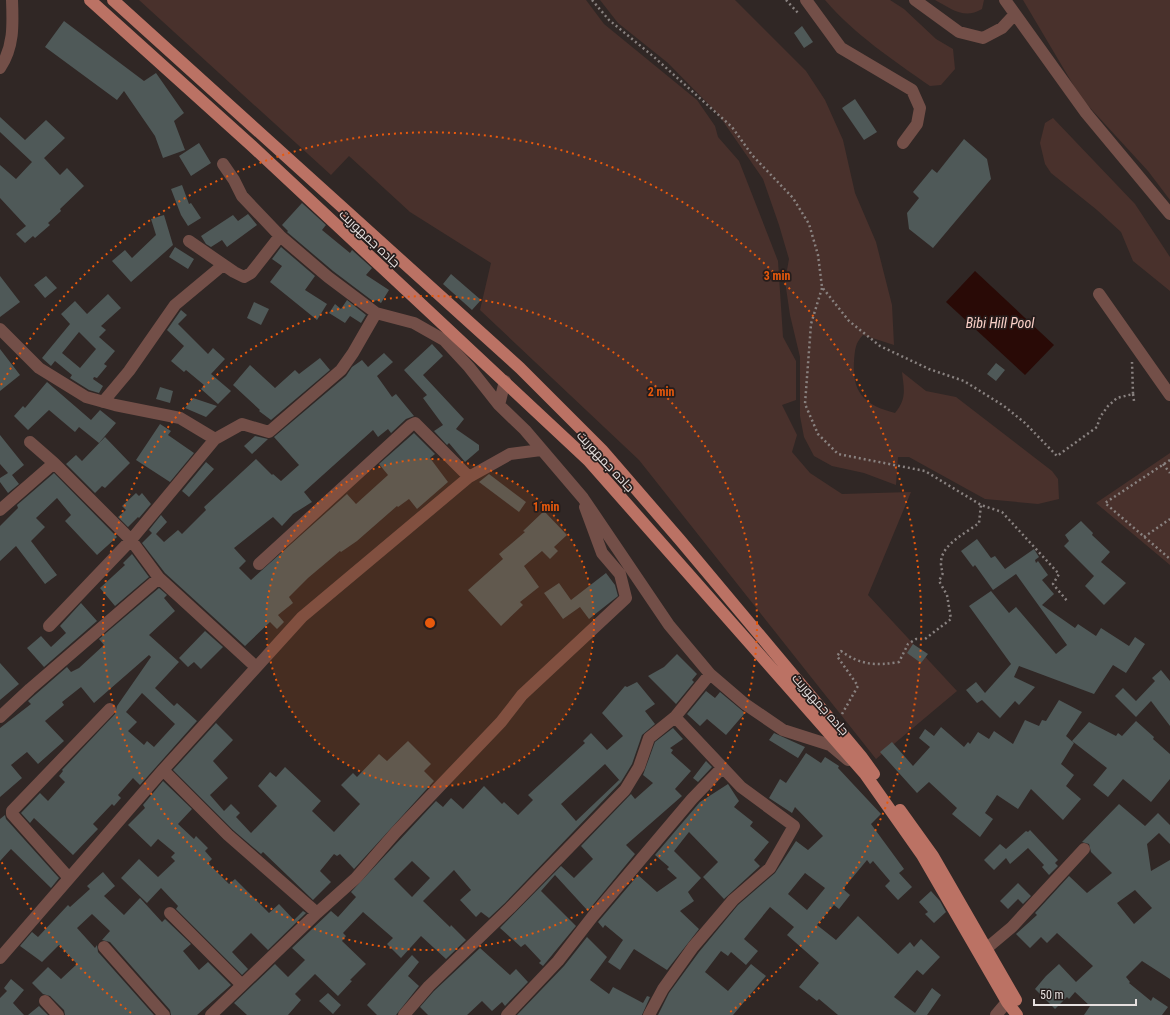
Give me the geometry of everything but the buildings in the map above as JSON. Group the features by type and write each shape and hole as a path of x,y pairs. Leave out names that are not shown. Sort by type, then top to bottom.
{"main road":[{"name":"جاده جمهوریت","path":"90,0 252,146 588,460 865,774 922,855 1007,1002 1017,1015"},
{"name":"جاده جمهوریت","path":"113,0 531,379 607,456 861,756 933,856 1025,1015"}],"street":[{"path":"0,68 6,60 13,34 12,0"},
{"path":"806,0 841,48 912,90 920,108 917,124 903,142"},
{"path":"915,0 959,32 983,38 1002,28 1015,14"},
{"path":"1005,0 1086,113 1170,214"},
{"path":"223,164 234,180 242,196 280,236 328,276 376,313 414,323 444,340 469,367 499,405 525,430 583,498 669,626 710,674 746,704 783,730 830,745 865,774"},
{"path":"190,241 223,265 244,277 251,273 280,236"},
{"path":"103,402 128,371 175,305 223,265"},
{"path":"1100,294 1170,395"},
{"path":"50,626 131,540 215,439 242,424 268,432 341,370 353,353 376,313"},
{"path":"0,329 39,368 86,397 180,418 215,439"},
{"path":"499,405 505,381"},
{"path":"259,564 405,430 415,423 469,477"},
{"path":"30,442 54,463 131,540 159,578 256,667"},
{"path":"0,958 163,770 302,617 469,477 510,454 542,450"},
{"path":"0,510 54,463"},
{"path":"211,1015 316,912 356,878 396,832 501,722 522,696 626,598 620,574 602,553 588,517 583,498"},
{"path":"0,717 30,689 159,578"},
{"path":"404,1015 429,986 510,908 625,790 639,767 649,738 675,716 710,674"},
{"path":"69,878 12,814 12,811 110,709"},
{"path":"649,1015 663,989 693,947 733,900 770,868 794,826 740,787 675,716"},
{"path":"507,1015 558,961 593,916 692,799 722,768"},
{"path":"163,770 228,835 316,912"},
{"path":"987,948 1012,927 1084,849"},
{"path":"170,913 242,986"},
{"path":"104,947 164,1015"},
{"path":"45,1001 58,1015"},
{"path":"996,1015 1007,1002"}],"path":[{"path":"592,0 609,20 654,57 732,127 752,155 793,198 810,224 818,255 822,287 811,324 805,404 818,434 838,454 925,471 981,505 1002,512 1059,574 1053,584 1068,602"},
{"path":"822,287 849,320 880,346 929,369 964,381 998,402 1025,423 1057,456 1097,427 1100,417 1108,406 1117,398 1133,394"},
{"path":"1130,338 1134,401"},
{"path":"1170,460 1104,503 1170,559"},
{"path":"1163,464 1170,473"},
{"path":"834,724 842,716 858,686 837,656 841,651 854,660 883,665 899,662 908,644 916,639 925,639 951,619 947,595 939,581 943,573 940,566 941,556 947,546 979,523 981,505"},
{"path":"1144,537 1170,519"}],"shaded area":[{"path":"139,0 586,0 604,24 697,100 715,126 718,137 739,161 778,261 783,337 796,361 796,400 782,405 797,435 792,452 810,473 842,494 911,492 868,595 957,691 876,759 639,460 480,310 491,263 410,212 349,156 331,175"},
{"path":"600,0 735,0 806,71 825,100 843,140 855,193 876,242 892,305 894,345 863,335 857,344 854,372 858,390 868,402 895,413 899,408 904,394 902,372 926,391 956,397 1052,471 1058,479 1059,499 1038,504 985,499 909,457 898,457 896,485 864,473 832,466 814,456 804,437 800,416 800,357 790,315 785,281 789,259 763,179 718,114 668,63 618,23"},
{"path":"825,0 890,0 904,9 936,39 953,49 955,69 941,85 930,86 888,57 862,36"},
{"path":"935,0 984,0 982,9 969,14 953,10"},
{"path":"1023,0 1170,0 1170,200 1148,171 1081,98"},
{"path":"1053,118 1135,204 1170,257 1170,291 1133,261 1121,232 1097,210 1051,173 1045,164 1040,143 1045,123"},
{"path":"1170,453 1170,565 1096,503"}],"water":[{"name":"Bibi Hill Pool","path":"975,271 1054,345 1025,375 946,302"}]}
